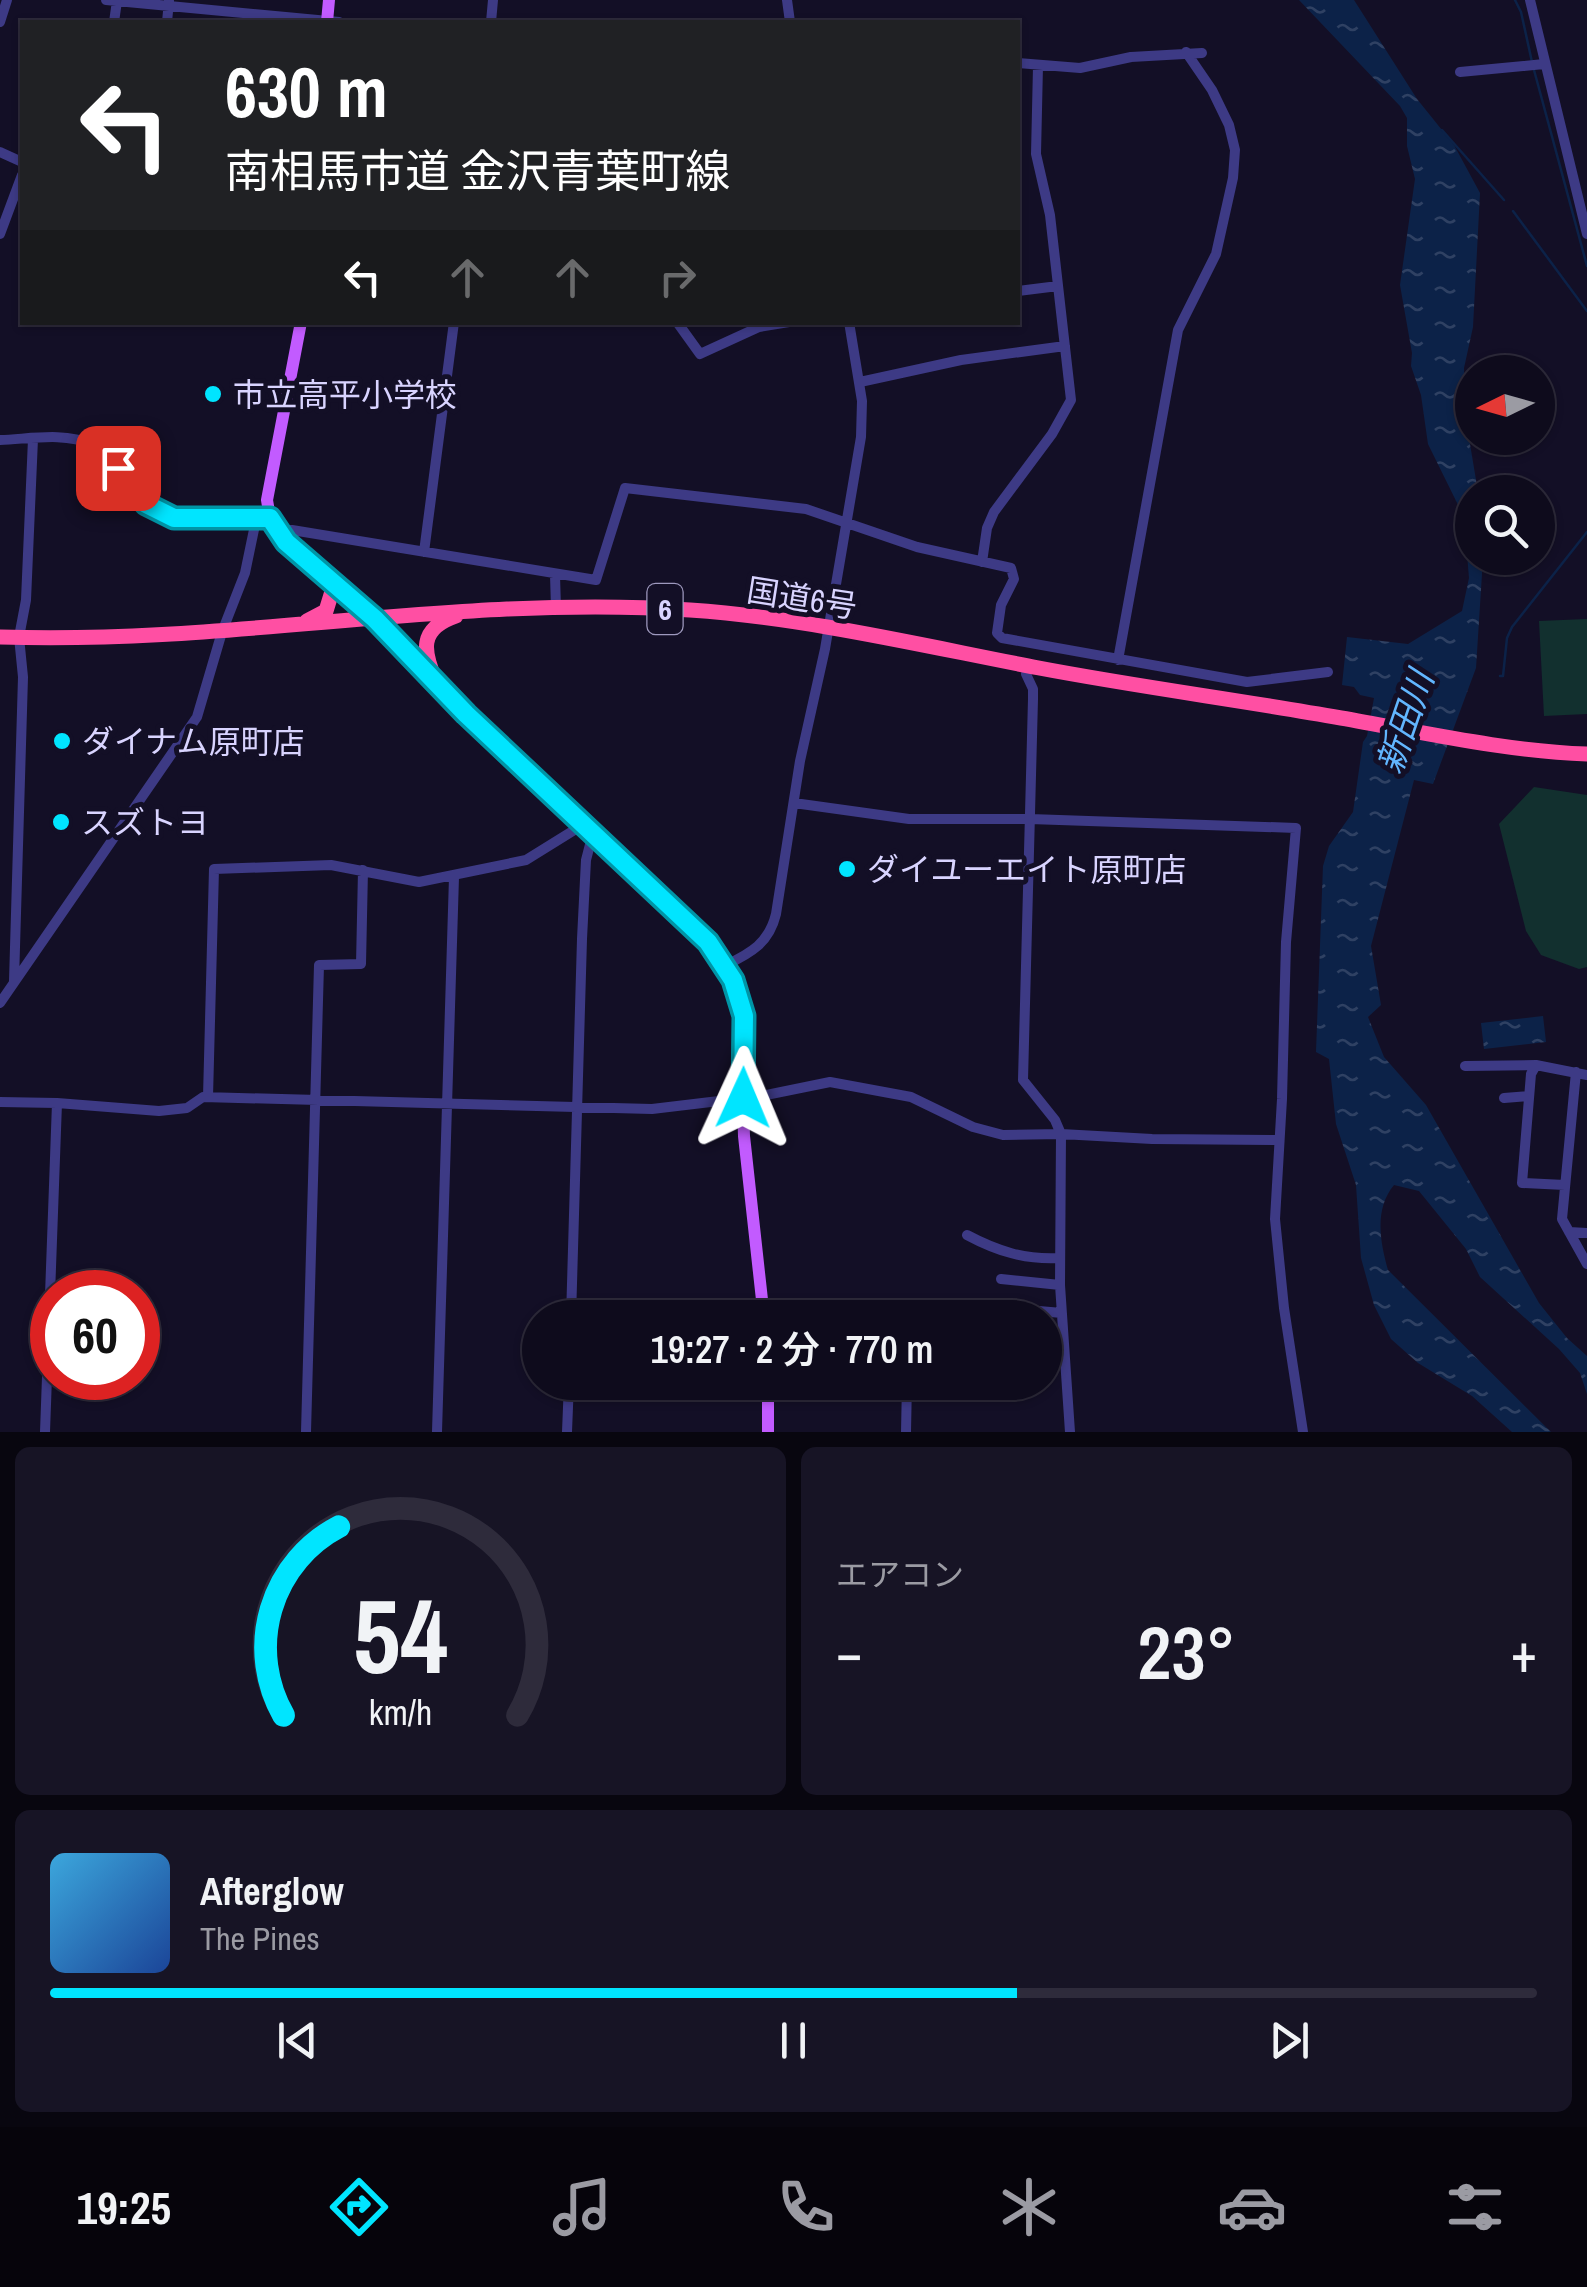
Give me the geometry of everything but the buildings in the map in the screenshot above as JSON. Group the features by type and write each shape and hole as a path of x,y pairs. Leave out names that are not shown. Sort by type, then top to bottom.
{"highway":[{"path":"299,624 326,611 332,602 334,584"},
{"name":"国道6号","path":"0,637 222,632 556,608 689,610 827,629 1471,741 1587,754"},
{"path":"436,682 426,651 429,634 440,623 469,612"}],"main road":[{"path":"300,325 269,486 268,523 375,619 588,829 684,917 726,965 744,1016 743,1098 762,1300"},
{"path":"768,1400 768,1432"}],"street":[{"path":"0,22 7,0"},
{"path":"106,0 169,3 310,20"},
{"path":"1530,0 1541,64 1587,234"},
{"path":"1118,660 1178,330 1216,254 1233,178 1235,150 1229,125 1212,90 1186,52"},
{"path":"1020,63 1080,68 1131,57 1202,53"},
{"path":"1460,72 1541,64"},
{"path":"982,562 987,528 994,512 1070,403 1050,215 1036,154 1038,66"},
{"path":"0,234 20,179"},
{"path":"1020,291 1058,286"},
{"path":"424,552 454,325"},
{"path":"679,325 700,354 771,325"},
{"path":"726,965 760,946 772,931 861,437 860,382 850,325"},
{"path":"860,382 961,360 1066,346"},
{"path":"14,982 24,677 19,638 26,600 33,438"},
{"path":"0,440 71,438 100,449 146,504 174,518 268,523 596,580 625,488 806,509 917,547 1009,567 1014,579 1001,605 998,633 1029,648 1247,682 1328,672"},
{"path":"0,1003 197,717 222,632 268,523"},
{"path":"556,575 556,608"},
{"path":"1026,674 1034,699 1023,1080 1062,1134 1061,1300"},
{"path":"794,803 909,819 1030,818 1296,828 1286,942 1275,1219 1303,1432"},
{"path":"208,1097 214,869 331,864 420,882 526,860 588,829"},
{"path":"571,1300 588,829"},
{"path":"306,1432 320,964 361,964 364,870"},
{"path":"437,1432 454,877"},
{"path":"1536,1065 1530,1074 1522,1183 1565,1185"},
{"path":"1465,1066 1536,1065 1581,1073 1562,1219 1587,1264"},
{"path":"0,1102 158,1112 187,1108 208,1097 652,1109 830,1082 911,1097 996,1134 1279,1140"},
{"path":"1504,1098 1529,1096"},
{"path":"45,1432 57,1103"},
{"path":"1569,1232 1587,1233"},
{"path":"966,1235 998,1252 1026,1258 1060,1258"},
{"path":"1001,1279 1060,1285"},
{"path":"1062,1313 1070,1432"},
{"path":"567,1432 568,1400"},
{"path":"906,1432 907,1400"}],"green space":[{"path":"1587,619 1587,714 1544,716 1539,621"},
{"path":"1534,787 1587,795 1587,967 1579,969 1541,955 1526,931 1499,824"}],"water":[{"path":"1299,0 1354,0 1417,99 1454,145 1480,193 1473,327 1467,355 1455,355 1455,455 1472,455 1475,475 1455,475 1455,499 1428,444 1421,395 1411,366 1400,285 1415,179 1407,146 1407,118"},
{"name":"新田川","path":"1482,575 1476,668 1433,784 1414,780 1371,946 1381,1005 1368,1017 1384,1057 1426,1105 1539,1303 1587,1356 1587,1394 1580,1373 1480,1277 1466,1249 1419,1191 1394,1185 1381,1215 1381,1237 1388,1270 1551,1432 1512,1432 1472,1396 1418,1363 1391,1339 1374,1305 1361,1258 1356,1185 1336,1124 1329,1059 1316,1052 1323,866 1329,846 1353,812 1374,698 1342,685 1347,637 1408,644 1462,611 1469,578"},
{"path":"1543,1016 1546,1042 1484,1049 1481,1023"}],"waterway":[{"path":"1515,0 1532,62"},
{"path":"1534,70 1587,266"},
{"path":"1442,130 1504,200"},
{"path":"1513,211 1587,311"},
{"path":"1500,676 1512,627 1587,532"}],"place":[{"name":"市立高平小学校","path":"213,394"},
{"name":"ダイナム原町店","path":"62,741"},
{"name":"スズトヨ","path":"61,822"},
{"name":"ダイユーエイト原町店","path":"847,869"}],"route":[{"path":"118,468 146,504 174,518 270,518 286,542 375,619 466,714 684,917 720,956 737,989 746,1032 743,1098"}]}
